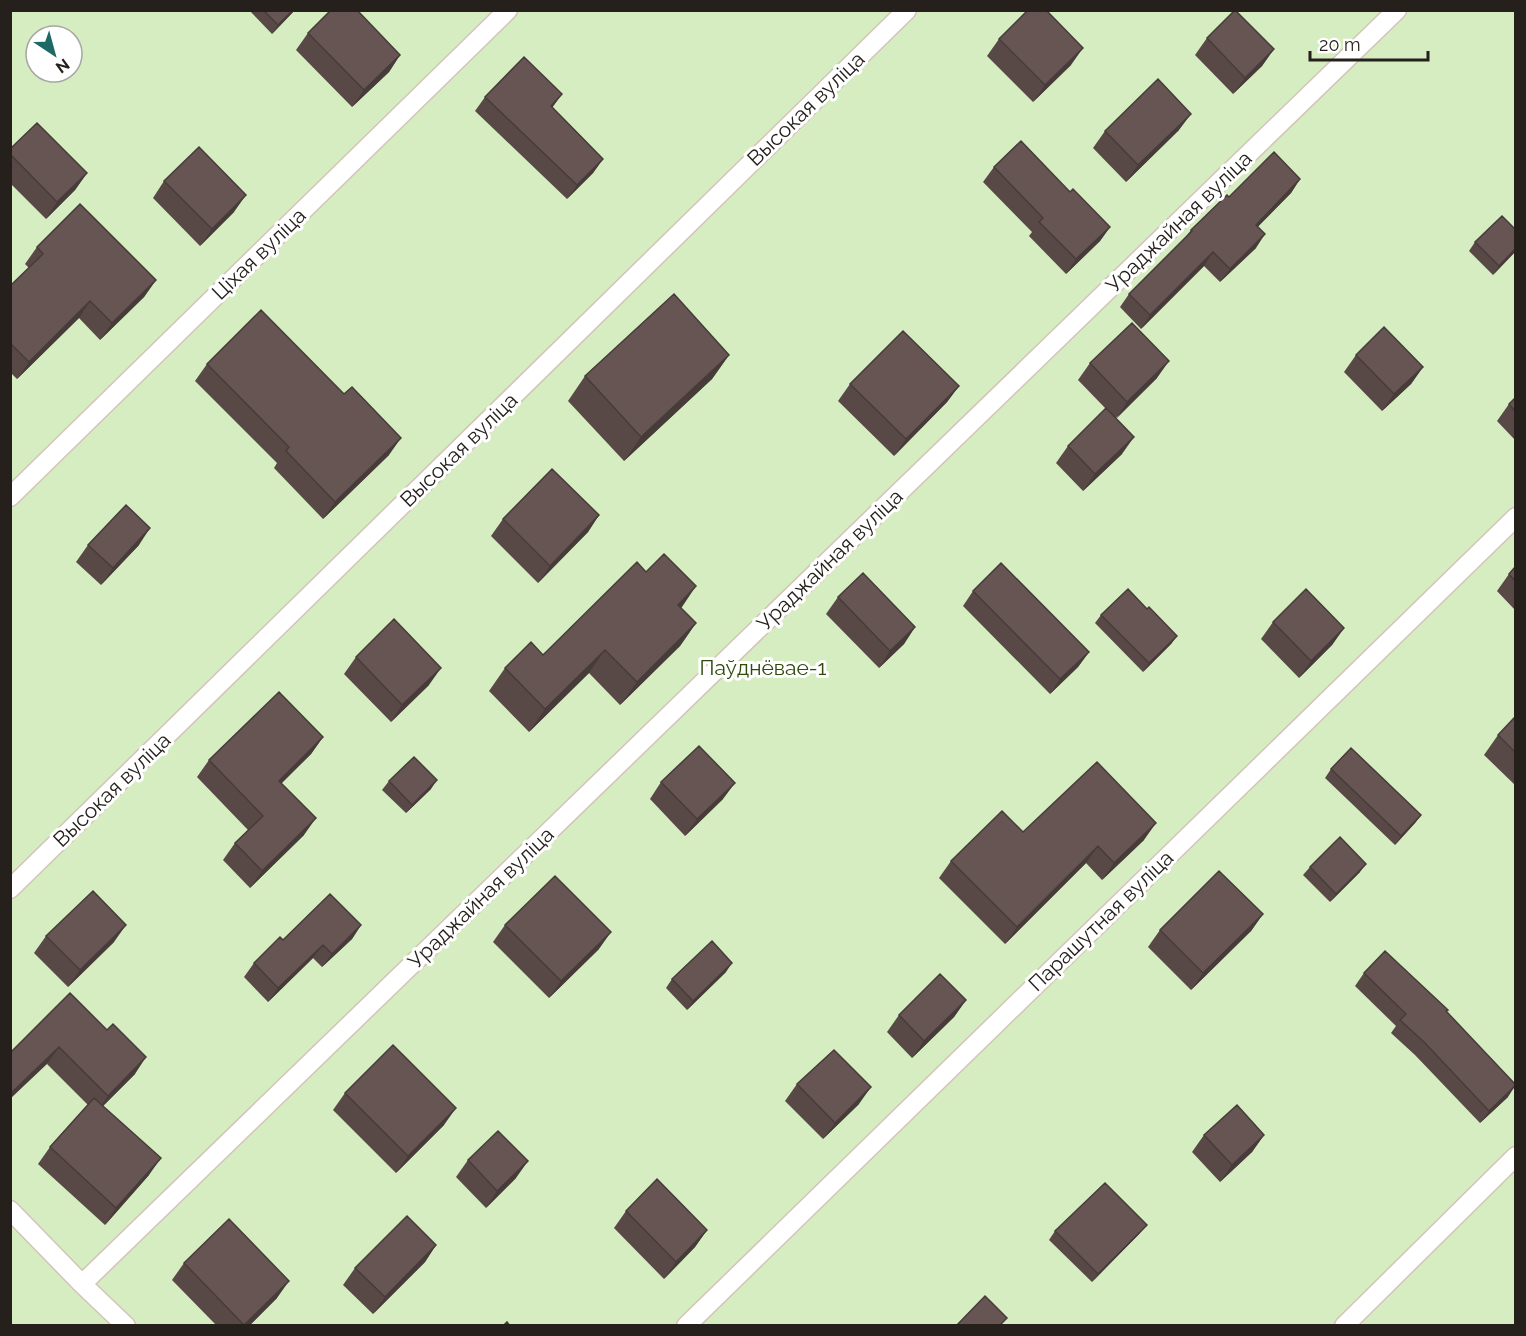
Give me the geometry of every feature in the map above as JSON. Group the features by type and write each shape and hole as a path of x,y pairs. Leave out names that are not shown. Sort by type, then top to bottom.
{"lane":[{"name":"Ціхая вуліца","path":"10,497 508,10"},
{"name":"Высокая вуліца","path":"10,889 907,10"},
{"name":"Ураджайная вуліца","path":"82,1284 1397,10"},
{"name":"Парашутная вуліца","path":"686,1326 1515,517"},
{"path":"1344,1326 1515,1156"},
{"path":"10,1210 126,1326"}],"green space":[{"name":"Паўднёвае-1","path":"11,11 1515,11 1515,1325 11,1325"}],"building":[{"path":"263,10 293,10 278,25"},
{"path":"331,10 357,10 400,55 364,90 308,33"},
{"path":"1028,10 1046,10 1083,48 1045,85 999,39"},
{"path":"1235,10 1274,49 1245,78 1207,38"},
{"path":"524,57 562,94 551,106 603,159 577,185 485,97"},
{"path":"1158,79 1191,114 1138,165 1105,131"},
{"path":"37,123 87,173 57,202 10,154 10,149"},
{"path":"1021,141 1070,192 1073,189 1110,227 1076,259 1039,222 1043,218 994,167"},
{"path":"199,147 246,195 212,229 164,181"},
{"path":"1274,152 1300,179 1256,225 1265,234 1230,269 1213,252 1150,315 1129,294 1191,230 1227,195 1229,197"},
{"path":"80,204 156,280 112,323 90,301 29,362 10,343 10,286 43,254 37,247"},
{"path":"1502,216 1515,229 1515,249 1499,266 1475,242"},
{"path":"674,294 729,355 641,437 585,376"},
{"path":"261,310 344,394 352,387 401,438 335,502 286,451 289,447 207,364"},
{"path":"1132,323 1169,361 1127,402 1090,363"},
{"path":"1384,327 1423,367 1394,394 1356,355"},
{"path":"903,331 959,386 906,439 850,384"},
{"path":"1515,398 1515,411 1509,404"},
{"path":"1106,408 1134,437 1095,474 1068,446"},
{"path":"552,469 599,515 550,566 503,519"},
{"path":"126,505 150,528 113,568 88,545"},
{"path":"664,554 696,586 678,605 696,623 637,682 605,650 545,709 505,668 531,642 543,655 637,562 646,572"},
{"path":"1001,563 1089,652 1060,679 973,591"},
{"path":"1515,567 1515,581 1509,574"},
{"path":"863,573 915,627 890,651 838,597"},
{"path":"1128,589 1177,636 1149,663 1101,615"},
{"path":"1306,589 1344,628 1311,661 1273,622"},
{"path":"394,619 441,668 402,705 356,657"},
{"path":"279,692 323,737 279,781 316,818 262,871 235,843 263,816 209,760"},
{"path":"1515,717 1515,752 1498,735"},
{"path":"699,746 735,783 697,819 661,782"},
{"path":"1351,748 1421,815 1401,836 1331,769"},
{"path":"414,757 437,780 412,805 389,781"},
{"path":"1097,762 1156,823 1114,863 1098,846 1017,927 951,861 1002,811 1023,832"},
{"path":"1340,837 1366,864 1336,894 1310,867"},
{"path":"1219,871 1263,914 1203,973 1160,930"},
{"path":"555,876 611,932 561,981 505,925"},
{"path":"93,891 126,925 80,970 46,936"},
{"path":"330,894 361,925 332,954 323,945 278,988 254,963 280,937 283,940"},
{"path":"712,941 732,963 693,1001 672,979"},
{"path":"1385,951 1448,1010 1446,1011 1515,1084 1489,1111 1400,1020 1406,1014 1364,973"},
{"path":"940,974 966,1000 924,1041 899,1015"},
{"path":"70,993 107,1030 113,1024 146,1057 108,1096 59,1047 10,1094 10,1053"},
{"path":"393,1045 456,1108 408,1156 345,1093"},
{"path":"834,1050 871,1087 835,1123 797,1084"},
{"path":"94,1098 161,1158 116,1208 50,1147"},
{"path":"1237,1105 1264,1135 1232,1165 1204,1135"},
{"path":"498,1131 528,1161 497,1191 468,1160"},
{"path":"657,1179 707,1230 676,1262 626,1211"},
{"path":"1105,1183 1147,1225 1098,1274 1055,1231"},
{"path":"407,1216 436,1245 385,1297 355,1268"},
{"path":"229,1219 289,1281 244,1325 184,1263"},
{"path":"985,1296 1007,1318 999,1326 956,1326"}]}
